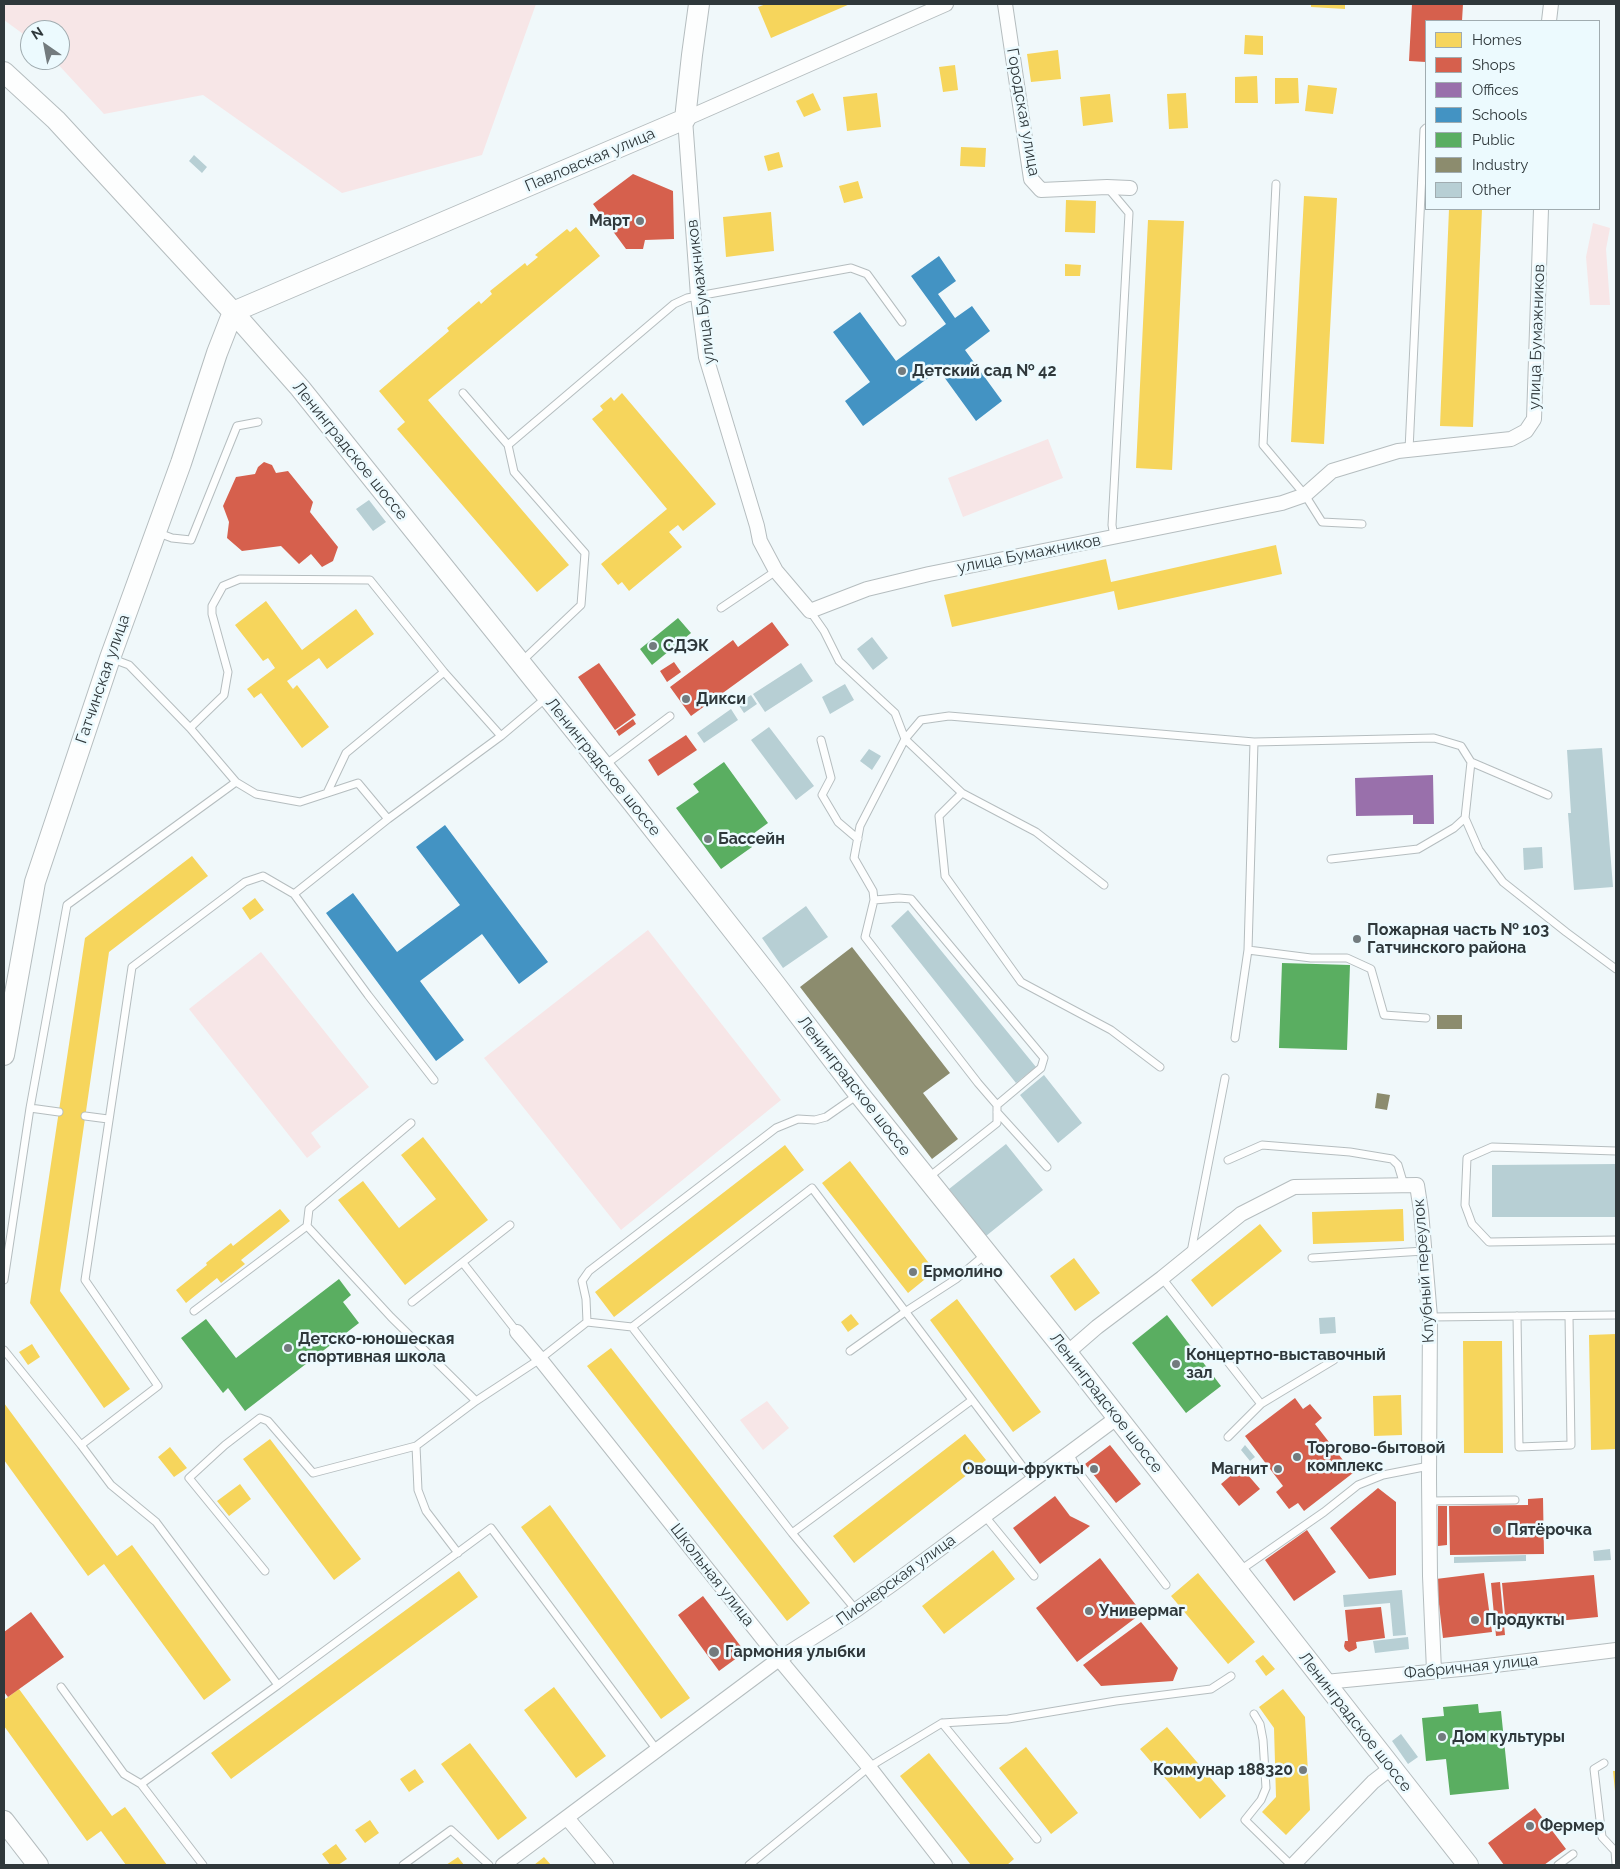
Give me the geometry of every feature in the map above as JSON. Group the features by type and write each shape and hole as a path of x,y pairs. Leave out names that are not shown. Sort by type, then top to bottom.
{"main road":[{"path":"685,119 699,4"},
{"name":"Ленинградское шоссе","path":"4,72 56,120 233,312 300,388 603,766 772,980 859,1094 1118,1417 1468,1865"},
{"name":"Павловская улица","path":"233,312 685,119"},
{"name":"Гатчинская улица","path":"4,1055 35,882 110,658 181,463 217,353 233,312"},
{"path":"4,1821 38,1865"}],"street":[{"name":"Павловская улица","path":"685,119 946,4"},
{"name":"Городская улица","path":"1004,4 1031,179 1041,190 1107,187 1130,188"},
{"path":"1549,20 1551,4"},
{"name":"улица Бумажников","path":"685,119 698,296 706,357 760,541 776,571 810,610 867,589 929,574 1282,504 1306,495 1332,471 1398,451 1511,439 1526,431 1534,420 1541,210"},
{"name":"Клубный переулок","path":"1067,1353 1097,1327 1162,1278 1241,1214 1294,1187 1417,1185 1430,1317 1429,1501 1434,1671"},
{"name":"Школьная улица","path":"517,1332 779,1660 869,1767 945,1865"},
{"name":"Пионерская улица","path":"504,1865 779,1660 856,1610 1118,1417"},
{"name":"Фабричная улица","path":"1325,1682 1471,1668 1616,1650"},
{"path":"1292,1865 1373,1782 1391,1768"},
{"path":"568,1819 606,1865"}],"lane":[{"path":"1409,450 1425,129"},
{"path":"1276,184 1263,445 1306,495 1322,522 1362,524"},
{"path":"1107,187 1129,213 1112,525 1114,537"},
{"path":"508,445 674,304 687,298 851,268 866,274 902,322"},
{"path":"462,393 508,445 514,472 585,553 581,604 520,663"},
{"path":"156,532 172,538 191,540 237,426 258,422"},
{"path":"721,608 776,571"},
{"path":"190,728 224,695 228,672 212,614 212,606 223,586 240,579 370,580 444,672 501,736"},
{"path":"810,610 824,631 839,661 895,713 905,739 962,793 1036,832 1104,885"},
{"path":"110,658 128,665 190,728 236,782 256,794 300,802 358,783 388,819"},
{"path":"327,793 346,753 444,672"},
{"path":"294,894 388,819 501,736 547,697"},
{"path":"603,766 670,716"},
{"path":"1047,1167 997,1109 865,937 874,900 873,891 854,858 860,826 905,739 921,720 949,716 1254,742 1434,738 1461,746 1471,762 1548,795"},
{"path":"821,740 831,778 822,795 838,822 858,839"},
{"path":"1235,1038 1248,950 1254,742"},
{"path":"1471,762 1465,818 1479,850 1503,882 1616,969"},
{"path":"4,1280 30,1108 67,905 236,782"},
{"path":"962,793 939,816 945,876 1021,982 1111,1030 1160,1067"},
{"path":"1331,859 1418,849 1454,828 1465,818"},
{"path":"81,1445 158,1386 85,1280 132,967 245,882 263,876 294,894 368,995 434,1080"},
{"path":"874,900 911,899 1044,1058 1041,1068 997,1109 997,1123 927,1179"},
{"path":"1248,950 1311,958 1347,958 1371,969 1384,1015 1426,1018"},
{"path":"1190,1255 1225,1078"},
{"path":"586,1322 586,1299 582,1281 589,1271 776,1128 798,1119 815,1120 826,1117 859,1094"},
{"path":"30,1108 58,1112"},
{"path":"85,1116 108,1119"},
{"path":"194,1311 307,1226 309,1209 410,1123"},
{"path":"1228,1160 1262,1145 1350,1152 1392,1159 1398,1165 1404,1185"},
{"path":"1616,1151 1492,1147 1467,1158 1465,1205 1472,1224 1490,1242 1616,1240"},
{"path":"266,1571 189,1478 225,1445 260,1418 268,1421 313,1473 416,1446 476,1401 540,1359 586,1322 632,1327 812,1188 1032,1479"},
{"path":"412,1302 510,1225"},
{"path":"307,1226 391,1317 476,1401"},
{"path":"1312,1258 1424,1251"},
{"path":"850,1351 956,1278 986,1253"},
{"path":"463,1263 517,1332"},
{"path":"1162,1278 1261,1404"},
{"path":"1430,1317 1616,1315"},
{"path":"1517,1316 1519,1447 1571,1445 1569,1316"},
{"path":"632,1327 792,1533 856,1610"},
{"path":"4,1350 111,1485 156,1522 278,1685"},
{"path":"1228,1437 1261,1404 1334,1360"},
{"path":"792,1533 972,1400"},
{"path":"416,1446 418,1490 426,1511 458,1553"},
{"path":"1069,1452 1080,1474 1166,1585"},
{"path":"1238,1571 1324,1512 1358,1485 1384,1476 1429,1466"},
{"path":"1429,1501 1515,1500"},
{"path":"984,1515 1034,1576"},
{"path":"141,1784 491,1528 658,1750"},
{"path":"749,1865 869,1767 942,1722 1008,1718 1116,1701 1211,1689 1231,1676"},
{"path":"61,1687 124,1774 141,1784 203,1865"},
{"path":"1254,1714 1260,1724 1263,1740 1266,1788 1261,1800 1244,1820 1292,1865"},
{"path":"942,1722 1037,1839"},
{"path":"1604,1763 1594,1768 1602,1837 1614,1851 1616,1864"},
{"path":"403,1865 451,1830 489,1865"},
{"path":"1558,1865 1573,1854"}],"shaded area":[{"path":"4,4 536,4 482,155 342,193 203,95 104,114 63,70 70,70 70,20 20,20 20,32 4,20"},
{"path":"1593,223 1610,228 1606,249 1610,305 1590,305 1586,257"},
{"path":"1048,439 1063,478 963,517 948,478"},
{"path":"648,930 781,1100 621,1230 484,1058"},
{"path":"261,952 369,1087 311,1133 321,1147 307,1158 189,1009"},
{"path":"767,1401 789,1428 763,1450 740,1420"}],"building: Homes":[{"path":"766,4 850,4 771,38 758,7"},
{"path":"1311,4 1345,4 1345,9 1311,7"},
{"path":"1245,35 1263,36 1263,55 1244,54"},
{"path":"1058,50 1061,79 1031,82 1027,54"},
{"path":"955,65 958,90 943,92 939,67"},
{"path":"1257,76 1258,103 1235,103 1235,77"},
{"path":"1275,78 1298,78 1299,103 1275,104"},
{"path":"1308,85 1337,88 1333,114 1305,111"},
{"path":"813,93 821,110 804,117 796,101"},
{"path":"877,93 881,127 847,131 843,97"},
{"path":"1186,93 1188,128 1169,129 1167,94"},
{"path":"1110,94 1113,122 1083,126 1080,97"},
{"path":"961,147 986,148 985,167 960,166"},
{"path":"779,152 783,167 768,171 764,156"},
{"path":"858,181 863,198 844,203 839,186"},
{"path":"1304,196 1337,198 1324,444 1291,442"},
{"path":"1066,200 1096,201 1095,233 1065,232"},
{"path":"1449,210 1482,210 1473,427 1440,426"},
{"path":"771,212 774,251 726,257 723,217"},
{"path":"1148,220 1184,221 1172,470 1136,468"},
{"path":"576,227 600,256 428,400 569,565 537,592 397,429 405,422 379,391 449,331 447,328 479,301 481,304 492,294 490,291 525,263 527,266 538,257 535,255 567,229 570,232"},
{"path":"1065,264 1081,265 1080,276 1065,276"},
{"path":"622,393 716,504 683,531 678,525 669,532 682,547 629,591 622,582 618,585 601,564 667,509 592,419 603,410 600,406 611,397 614,401"},
{"path":"1276,545 1282,574 1118,610 1114,591 952,627 944,595 1106,559 1111,582"},
{"path":"266,601 302,650 356,609 374,634 327,669 319,658 287,681 293,689 297,685 329,727 302,748 261,693 254,698 247,689 275,668 268,658 263,661 235,625"},
{"path":"192,856 208,876 109,952 60,1291 130,1389 104,1408 30,1303 85,938"},
{"path":"255,898 264,910 250,920 242,908"},
{"path":"423,1137 488,1220 405,1285 338,1200 363,1181 399,1228 436,1199 401,1155"},
{"path":"785,1145 804,1170 614,1317 595,1292"},
{"path":"850,1161 935,1271 908,1293 822,1183"},
{"path":"280,1209 290,1221 241,1260 245,1264 221,1283 217,1278 186,1303 176,1290 231,1243 233,1246"},
{"path":"1403,1209 1404,1241 1313,1244 1312,1212"},
{"path":"1260,1224 1282,1251 1212,1307 1191,1280"},
{"path":"1074,1258 1100,1293 1075,1311 1050,1276"},
{"path":"957,1299 1041,1412 1013,1432 930,1320"},
{"path":"851,1314 859,1324 848,1332 841,1322"},
{"path":"1616,1334 1616,1449 1591,1450 1589,1335"},
{"path":"1463,1341 1502,1341 1503,1453 1464,1453"},
{"path":"32,1344 40,1357 28,1365 19,1352"},
{"path":"611,1348 810,1603 787,1621 587,1366"},
{"path":"1401,1395 1402,1435 1374,1436 1373,1396"},
{"path":"4,1403 117,1556 132,1545 231,1680 204,1700 104,1564 88,1576 4,1460"},
{"path":"965,1434 986,1460 854,1563 833,1536"},
{"path":"270,1439 361,1559 334,1580 243,1459"},
{"path":"170,1447 187,1468 174,1477 158,1457"},
{"path":"240,1484 251,1499 229,1516 217,1501"},
{"path":"550,1505 690,1698 661,1719 521,1527"},
{"path":"993,1550 1015,1579 944,1634 922,1606"},
{"path":"459,1571 478,1597 231,1779 211,1753"},
{"path":"1198,1573 1255,1642 1228,1664 1171,1596"},
{"path":"1263,1655 1275,1669 1266,1676 1255,1661"},
{"path":"554,1687 606,1756 576,1778 524,1710"},
{"path":"19,1689 112,1816 125,1807 167,1865 126,1865 101,1831 87,1841 4,1726 4,1700"},
{"path":"1283,1689 1305,1717 1310,1810 1286,1835 1262,1812 1276,1797 1274,1728 1259,1707"},
{"path":"1167,1727 1226,1796 1200,1819 1140,1749"},
{"path":"470,1743 527,1818 498,1840 441,1764"},
{"path":"1026,1747 1078,1813 1051,1834 999,1768"},
{"path":"929,1753 1014,1859 1007,1865 971,1865 900,1776"},
{"path":"415,1769 424,1782 409,1792 400,1779"},
{"path":"1613,1771 1616,1771 1616,1791 1615,1791"},
{"path":"370,1820 379,1833 365,1843 355,1830"},
{"path":"336,1844 347,1859 338,1865 330,1865 322,1854"},
{"path":"458,1857 464,1865 446,1865"},
{"path":"544,1857 551,1865 534,1865"}],"building: Shops":[{"path":"1412,4 1463,4 1462,20 1425,20 1425,62 1409,61"},
{"name":"Март","path":"633,174 673,191 674,239 645,240 643,249 626,249 593,204"},
{"path":"264,462 272,465 276,473 288,471 313,502 310,512 338,547 333,561 322,567 311,554 299,564 281,546 242,551 227,538 229,522 223,506 236,477 255,474 258,467"},
{"path":"772,622 789,645 691,716 670,687 733,640 738,647"},
{"path":"674,662 681,672 667,682 660,671"},
{"path":"599,663 636,715 615,730 578,677"},
{"path":"633,719 636,724 619,736 616,731"},
{"path":"686,735 697,750 658,776 648,760"},
{"path":"1295,1398 1303,1409 1310,1404 1322,1418 1315,1424 1353,1473 1304,1511 1298,1503 1289,1509 1276,1492 1283,1486 1245,1436"},
{"path":"1110,1445 1141,1484 1116,1503 1085,1464"},
{"path":"1241,1467 1260,1489 1239,1506 1221,1484"},
{"path":"1378,1488 1396,1502 1396,1575 1369,1579 1330,1528"},
{"path":"1055,1496 1070,1516 1090,1526 1040,1564 1013,1528"},
{"name":"Пятёрочка","path":"1543,1498 1544,1554 1450,1555 1449,1506 1528,1505 1528,1499"},
{"path":"1438,1506 1447,1506 1447,1545 1438,1546"},
{"path":"1307,1530 1336,1572 1294,1601 1265,1560"},
{"name":"Универмаг","path":"1100,1558 1142,1613 1077,1662 1036,1608"},
{"path":"1484,1573 1492,1632 1443,1638 1436,1579"},
{"path":"1594,1575 1598,1617 1506,1626 1502,1583"},
{"path":"1500,1582 1505,1635 1496,1636 1491,1583"},
{"path":"703,1596 745,1652 719,1671 678,1615"},
{"path":"1381,1607 1385,1638 1356,1642 1357,1648 1349,1652 1345,1649 1345,1641 1348,1641 1345,1610"},
{"path":"31,1612 64,1657 8,1697 4,1692 4,1632"},
{"path":"1141,1622 1178,1668 1173,1681 1101,1686 1083,1665"},
{"name":"Фермер","path":"1535,1808 1566,1849 1544,1865 1504,1865 1488,1843"}],"building: Offices":[{"path":"1433,775 1434,824 1413,824 1413,815 1356,816 1355,778"}],"building: Schools":[{"path":"939,256 956,281 938,294 955,318 972,306 990,331 965,350 1002,401 976,421 939,370 863,426 845,401 870,382 833,332 860,312 896,361 946,324 911,276"},
{"path":"445,825 548,962 519,984 482,934 420,981 464,1040 436,1061 326,913 353,893 397,952 460,905 416,847"}],"building: Public":[{"path":"678,618 691,633 652,665 640,649"},
{"path":"724,762 768,823 746,839 752,847 721,869 676,808 699,792 693,784"},
{"path":"1282,963 1350,965 1347,1050 1279,1048"},
{"name":"Детско-юношеская спортивная школа","path":"339,1279 351,1295 343,1302 359,1323 245,1411 228,1388 223,1393 181,1338 206,1319 236,1358"},
{"name":"Концертно-выставочный зал","path":"1167,1315 1221,1386 1186,1413 1132,1343"},
{"path":"1478,1704 1479,1713 1501,1711 1509,1789 1450,1795 1446,1759 1426,1761 1422,1718 1444,1716 1443,1707"}],"building: Industry":[{"path":"852,947 950,1073 923,1093 958,1139 932,1159 800,987"},
{"path":"1437,1015 1462,1015 1462,1029 1437,1029"},
{"path":"1377,1093 1390,1095 1387,1110 1375,1108"}],"building: Other":[{"path":"194,155 207,167 202,173 189,161"},
{"path":"369,500 386,522 373,531 356,509"},
{"path":"872,637 888,658 873,670 857,649"},
{"path":"801,663 813,681 765,712 753,694"},
{"path":"845,684 854,700 830,714 822,697"},
{"path":"751,695 757,704 744,713 738,704"},
{"path":"731,709 738,720 704,743 697,733"},
{"path":"769,727 814,786 796,800 751,740"},
{"path":"1602,748 1613,887 1574,890 1568,813 1571,813 1567,750"},
{"path":"869,749 881,756 872,770 860,761"},
{"path":"1542,847 1543,868 1524,870 1523,848"},
{"path":"806,906 828,937 783,968 762,938"},
{"path":"908,910 1036,1067 1016,1083 891,926"},
{"path":"1044,1075 1082,1123 1058,1143 1020,1095"},
{"path":"1006,1144 1043,1190 986,1236 949,1189"},
{"path":"1616,1164 1616,1217 1492,1217 1492,1165"},
{"path":"1335,1317 1336,1333 1320,1334 1319,1318"},
{"path":"1245,1445 1255,1457 1250,1461 1241,1450"},
{"path":"1610,1549 1611,1560 1594,1561 1593,1551"},
{"path":"1526,1555 1526,1561 1454,1563 1454,1557"},
{"path":"1402,1590 1406,1635 1393,1636 1390,1603 1344,1607 1343,1595"},
{"path":"1408,1637 1409,1649 1375,1653 1373,1641"},
{"path":"1401,1734 1418,1757 1408,1764 1392,1741"}],"place":[{"name":"Март","path":"640,221"},
{"name":"Детский сад № 42","path":"902,371"},
{"name":"СДЭК","path":"653,646"},
{"name":"Дикси","path":"686,699"},
{"name":"Бассейн","path":"708,839"},
{"name":"Пожарная часть № 103 Гатчинского района","path":"1357,939"},
{"name":"Ермолино","path":"913,1272"},
{"name":"Детско-юношеская спортивная школа","path":"288,1348"},
{"name":"Концертно-выставочный зал","path":"1176,1364"},
{"name":"Торгово-бытовой комплекс","path":"1297,1457"},
{"name":"Овощи-фрукты","path":"1094,1469"},
{"name":"Магнит","path":"1278,1469"},
{"name":"Пятёрочка","path":"1497,1530"},
{"name":"Универмаг","path":"1089,1611"},
{"name":"Продукты","path":"1475,1620"},
{"name":"Гармония улыбки","path":"714,1652"},
{"name":"Дом культуры","path":"1442,1737"},
{"name":"Коммунар 188320","path":"1303,1770"},
{"name":"Фермер","path":"1530,1826"}]}
